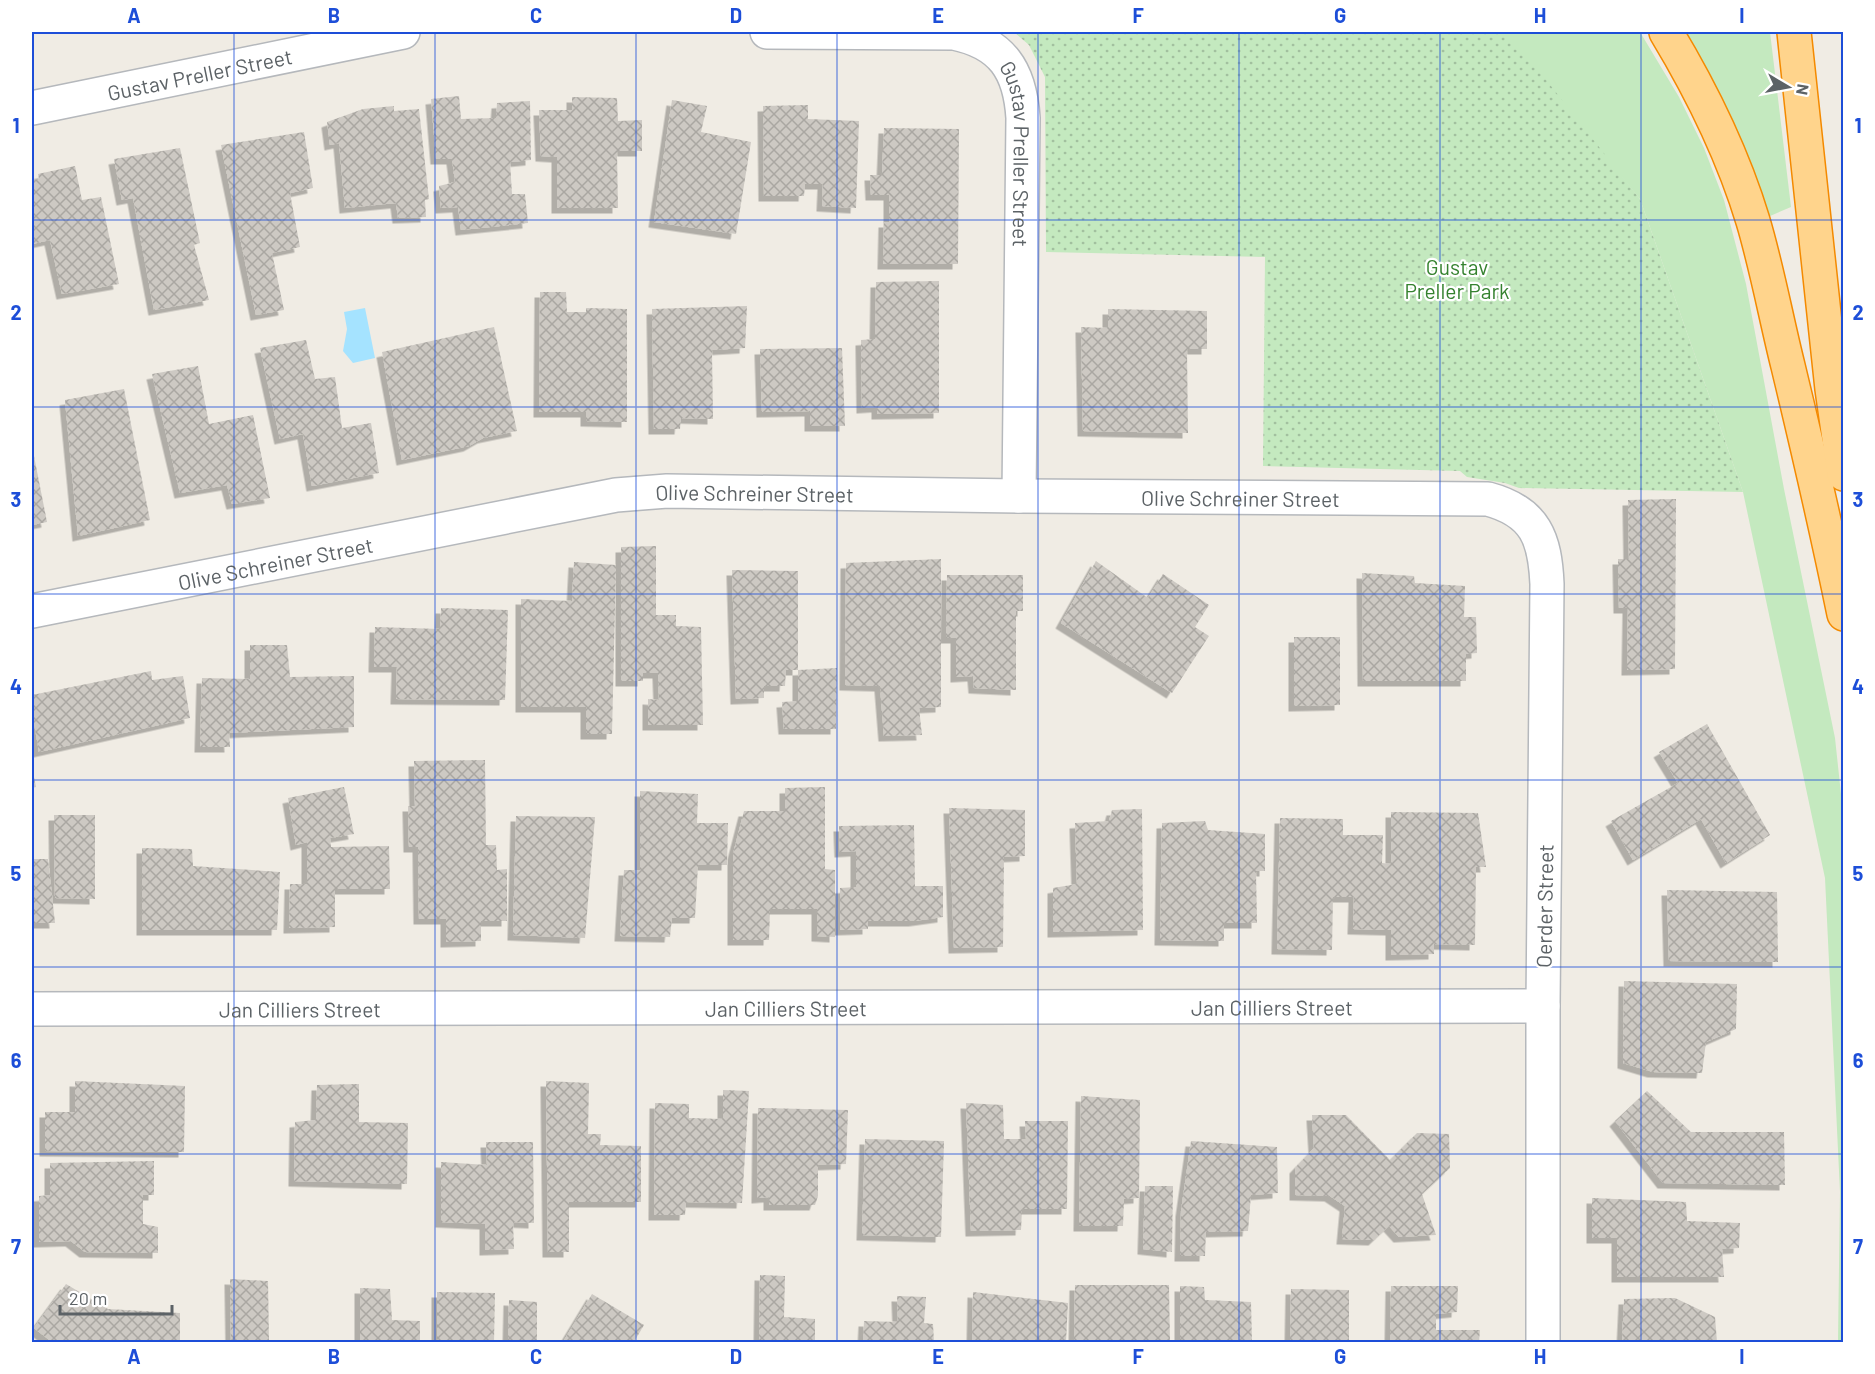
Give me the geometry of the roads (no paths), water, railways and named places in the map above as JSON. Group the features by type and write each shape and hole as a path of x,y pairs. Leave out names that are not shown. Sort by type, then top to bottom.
{"highway":[{"path":"1666,32 1684,61 1710,113 1753,220 1822,509 1844,614"},
{"path":"1794,32 1832,390 1844,474"}],"street":[{"name":"Gustav Preller Street","path":"32,108 403,32"},
{"name":"Gustav Preller Street","path":"767,32 954,33 972,37 990,45 1008,63 1018,82 1023,118 1019,496"},
{"name":"Olive Schreiner Street","path":"32,611 616,495 667,491 1488,500"},
{"name":"Oerder Street","path":"1488,500 1514,509 1525,517 1539,536 1546,558 1543,1342"},
{"name":"Jan Cilliers Street","path":"32,1009 1543,1006"}],"water":[{"path":"365,308 375,358 353,363 343,351 347,329 344,312"}],"park label":[{"name":"Gustav Preller Park","path":"1457,278"}]}
